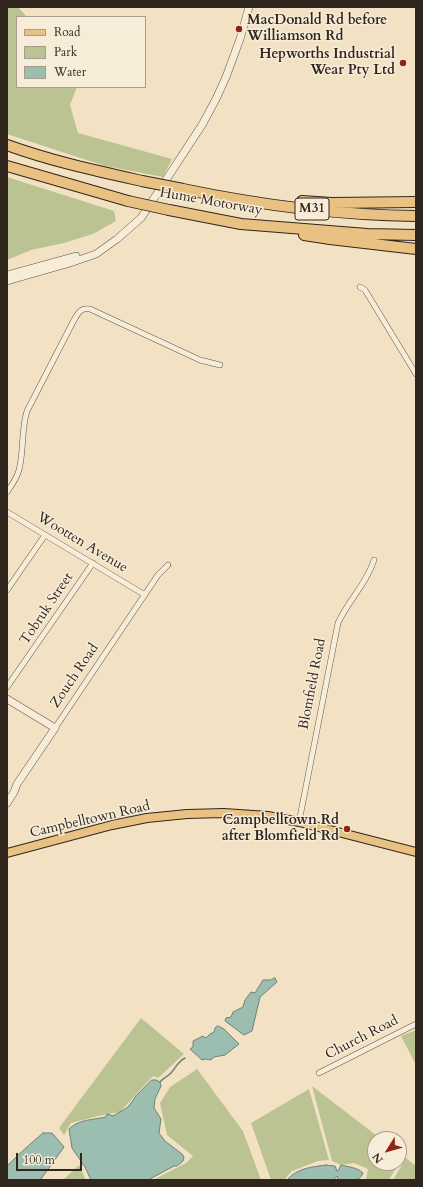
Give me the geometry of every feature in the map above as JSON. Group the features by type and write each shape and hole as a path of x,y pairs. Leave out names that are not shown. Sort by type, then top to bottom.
{"highway":[{"name":"Hume Motorway","path":"7,145 22,151 100,172 142,182 209,194 262,203 316,209 416,216"},
{"name":"Hume Motorway","path":"7,166 128,202 241,224 367,234 416,235"},
{"path":"209,194 240,194 332,204 416,202"},
{"path":"241,224 330,239 416,249"}],"main road":[{"name":"Campbelltown Road","path":"7,853 112,825 147,818 188,814 224,813 268,816 299,822 416,852"}],"street":[{"path":"7,282 96,254 127,231 146,212 202,125 226,77 240,39 249,7"},
{"path":"7,275 85,254 105,247"},
{"path":"360,287 365,290 416,374"},
{"path":"7,492 19,471 23,427 27,411 74,320 81,310 90,309 200,360 220,365"},
{"name":"Wootten Avenue","path":"7,512 145,595"},
{"path":"7,590 45,535"},
{"name":"Blomfield Road","path":"299,822 338,623 343,612 371,570 374,560"},
{"name":"Tobruk Street","path":"7,688 93,563"},
{"name":"Zouch Road","path":"7,802 14,792 17,784 158,575 168,565"},
{"path":"7,699 55,728"},
{"name":"Church Road","path":"319,1073 416,1024"}],"green space":[{"path":"7,7 18,7 26,16 16,16 16,88 77,88 70,105 78,133 172,159 163,177 105,166 7,134"},
{"path":"7,177 114,211 116,221 93,234 64,243 31,250 7,260"},
{"path":"141,1018 184,1054 158,1078 153,1076 120,1112 71,1123 64,1135 59,1128"},
{"path":"416,1030 416,1065 401,1036"},
{"path":"197,1069 243,1131 261,1180 153,1180 186,1163 193,1156 167,1135 160,1103 170,1087"},
{"path":"312,1086 371,1131 367,1131 367,1169 354,1163 341,1165 332,1161"},
{"path":"309,1089 329,1160 318,1161 292,1171 284,1180 271,1180 251,1123"},
{"path":"407,1159 416,1166 416,1180 393,1180 398,1171 407,1171"},
{"path":"79,1165 86,1180 63,1180"},
{"path":"368,1171 394,1171 389,1180 366,1180"}],"water":[{"path":"275,978 277,982 260,997 252,1031 244,1035 225,1021 226,1018 231,1017 233,1012 243,1007 245,1000 251,992 255,993 263,980"},
{"path":"218,1026 224,1029 239,1044 225,1055 214,1057 211,1060 202,1060 190,1049 193,1047 193,1041 203,1036 206,1038 214,1032 215,1028"},
{"path":"152,1080 160,1082 161,1086 155,1099 154,1108 161,1119 159,1133 165,1141 182,1154 184,1157 183,1161 177,1166 174,1166 148,1180 91,1180 85,1167 72,1148 69,1129 77,1123 86,1120 106,1117 107,1114 113,1116 128,1107 136,1096"},
{"path":"43,1133 52,1133 64,1147 41,1179 7,1180 7,1166"},
{"path":"326,1165 335,1166 337,1171 341,1165 355,1168 363,1173 356,1180 338,1180 337,1176 333,1180 287,1180 295,1173 310,1167"}],"waterway":[{"path":"160,1082 171,1073 178,1063 185,1058"}],"place":[{"name":"MacDonald Rd before Williamson Rd","path":"239,29"},
{"name":"Hepworths Industrial Wear Pty Ltd","path":"403,63"},
{"name":"Campbelltown Rd after Blomfield Rd","path":"347,829"}]}
